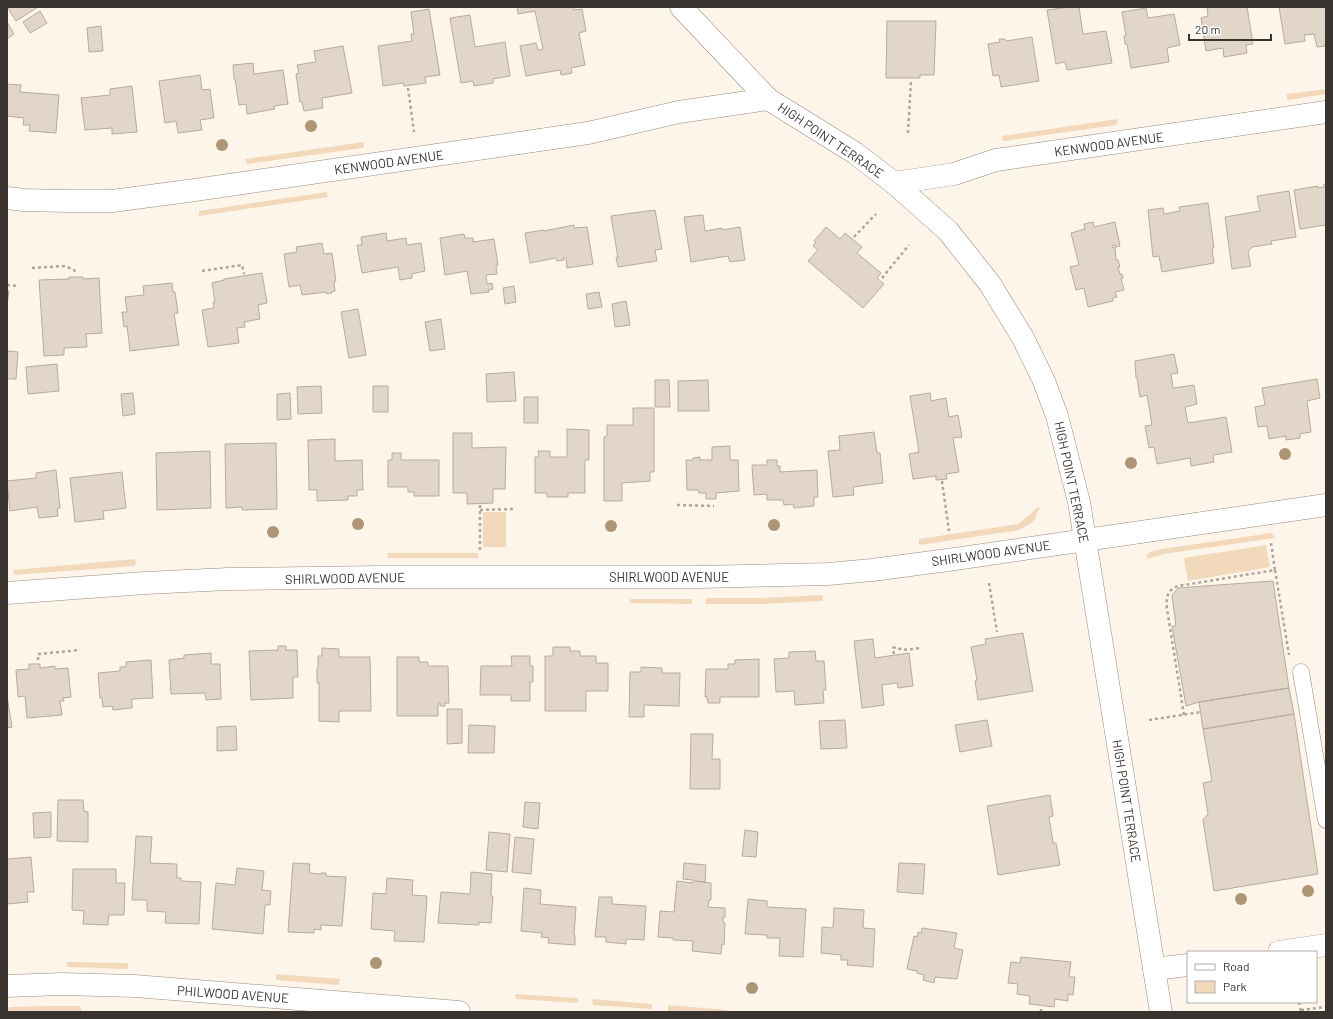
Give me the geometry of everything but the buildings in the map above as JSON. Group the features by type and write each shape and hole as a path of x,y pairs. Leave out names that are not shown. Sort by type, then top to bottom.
{"street":[{"name":"HIGH POINT TERRACE","path":"682,7 768,99 855,153 894,183 953,237 990,284 1023,338 1044,381 1058,416 1079,502 1161,1012"},
{"name":"KENWOOD AVENUE","path":"7,198 60,201 112,200 188,191 588,133 679,112 768,99"},
{"name":"KENWOOD AVENUE","path":"894,183 954,174 996,160 1326,112"},
{"name":"SHIRLWOOD AVENUE","path":"7,594 145,583 228,579 380,577 699,577 828,574 899,567 1326,505"},
{"path":"1286,951 1326,945"},
{"path":"1154,969 1187,965"},
{"name":"PHILWOOD AVENUE","path":"7,986 55,984 135,986 459,1012"}],"lane":[{"path":"1301,672 1326,820"}],"path":[{"path":"908,133 911,81"},
{"path":"408,88 414,132"},
{"path":"854,237 876,214"},
{"path":"882,278 909,245"},
{"path":"202,272 242,265 244,274"},
{"path":"32,268 65,266 70,267 76,274"},
{"path":"7,285 19,286"},
{"path":"942,481 949,531"},
{"path":"480,504 480,550"},
{"path":"677,505 714,506"},
{"path":"480,510 513,510"},
{"path":"1271,543 1289,660"},
{"path":"1184,715 1167,609 1166,599 1168,593 1172,588 1178,586 1275,570"},
{"path":"989,583 997,632"},
{"path":"894,654 893,648 896,647 902,650 922,648"},
{"path":"38,660 38,654 80,650"},
{"path":"1149,720 1201,712"},
{"path":"1041,1007 1041,1012"},
{"path":"1301,1011 1326,1007"}],"green space":[{"path":"1326,89 1326,94 1287,99 1287,94"},
{"path":"1117,119 1118,123 1116,125 1003,141 1002,136"},
{"path":"363,142 363,148 247,164 245,159"},
{"path":"327,192 328,197 199,216 199,211"},
{"path":"1037,507 1040,508 1035,517 1036,518 1031,523 1019,530 919,544 919,539 1018,524"},
{"path":"483,512 506,512 506,547 483,547"},
{"path":"1271,533 1276,538 1164,554 1148,559 1146,555 1150,552 1162,549"},
{"path":"1266,545 1270,567 1188,581 1184,558"},
{"path":"387,553 478,553 478,558 388,558"},
{"path":"135,559 136,564 134,566 14,575 13,570"},
{"path":"823,596 823,601 762,604 706,604 706,600 708,598 760,598"},
{"path":"630,599 691,599 692,604 630,603"},
{"path":"67,962 128,963 128,969 69,967 67,966"},
{"path":"276,974 340,979 338,985 277,980"},
{"path":"515,994 578,998 578,1002 516,999"},
{"path":"592,999 652,1004 652,1009 593,1005"},
{"path":"668,1005 727,1010 727,1012 668,1011"},
{"path":"80,1006 82,1012 7,1012 7,1009 10,1007"}]}
